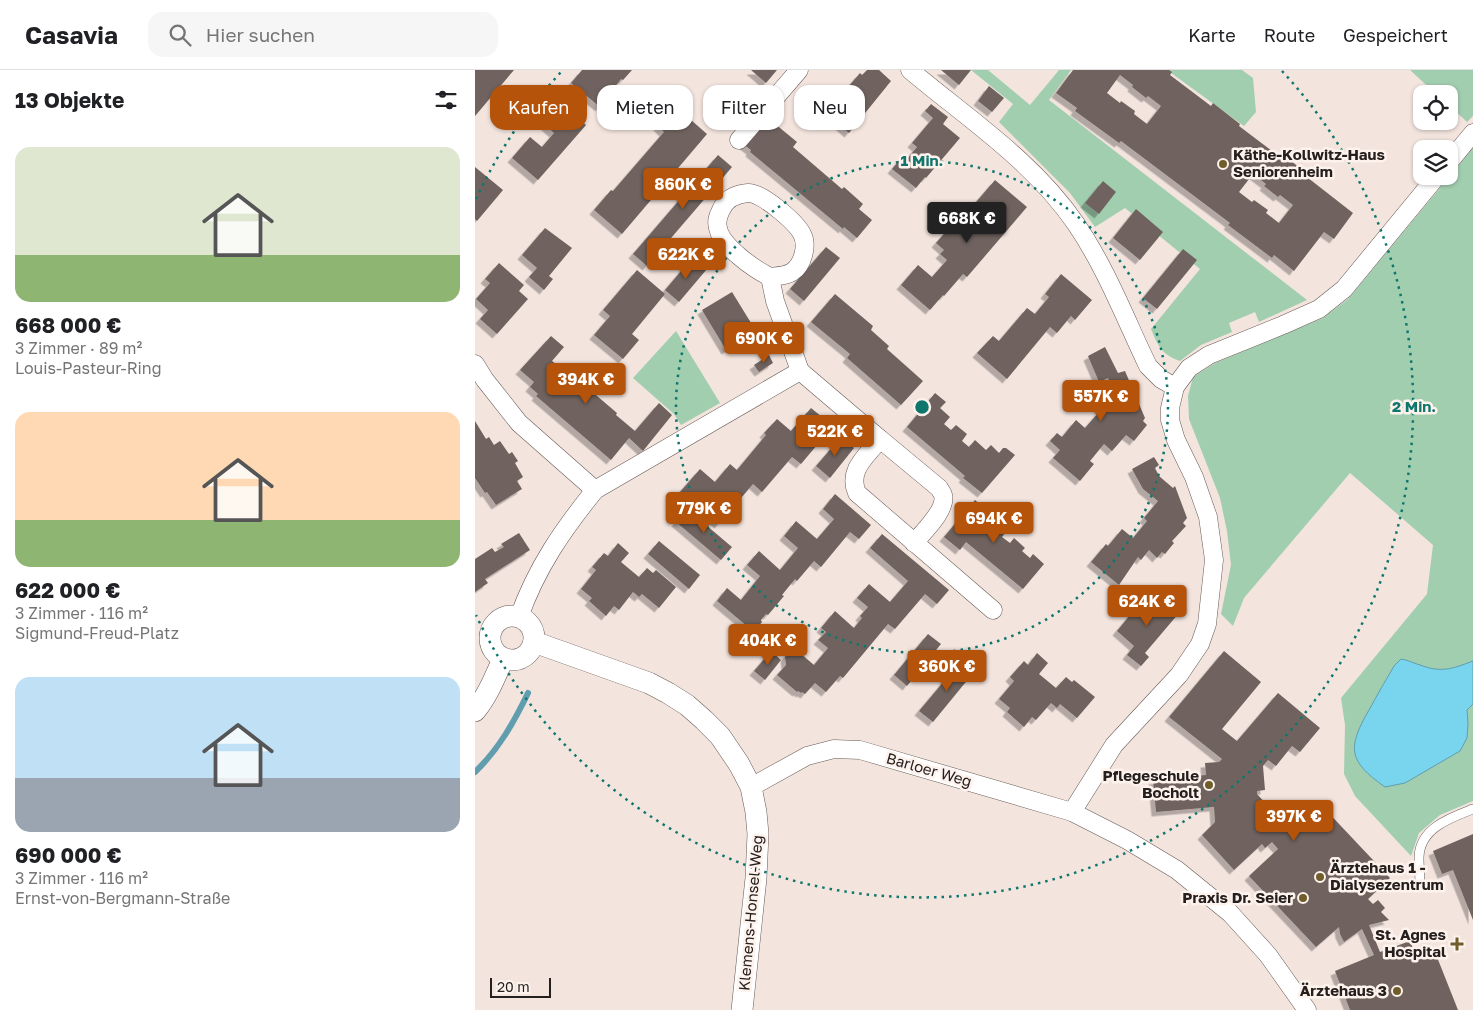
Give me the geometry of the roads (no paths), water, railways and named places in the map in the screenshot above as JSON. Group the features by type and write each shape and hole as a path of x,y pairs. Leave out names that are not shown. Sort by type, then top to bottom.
{"street":[{"path":"739,140 799,70"},
{"path":"910,70 1025,165 1053,195 1075,223 1097,257 1148,366 1161,379 1175,387"},
{"path":"1458,151 1473,133"},
{"path":"1072,812 1114,745 1179,676 1200,644 1207,624 1215,560 1208,517 1194,478 1176,440 1170,420 1170,408 1175,387 1189,368 1209,355 1283,326 1319,309 1344,289 1430,185"},
{"path":"754,193 763,198 796,226 803,235 804,249 801,262 792,272 782,276 770,277 758,271 723,241 718,230 717,219 721,207 729,198 740,194 754,193"},
{"path":"770,277 775,301 800,371 939,488 943,496 943,505 938,515 914,543"},
{"path":"475,364 485,380 519,423 595,490"},
{"path":"519,617 540,568 568,524 595,490 800,371"},
{"path":"881,439 857,468 853,476 853,485 857,493 993,610"},
{"path":"519,617 526,620 531,626 534,642 528,654 522,658 516,660 503,659 491,648 489,640 482,630 501,618 519,617"},
{"path":"534,642 649,683 687,705 720,736 739,764 751,787"},
{"path":"475,711 483,701 503,659"},
{"name":"Barloer Weg","path":"751,787 807,756 834,748 860,750 1072,812 1127,840 1177,870 1230,913 1268,955 1307,1010"},
{"name":"Klemens-Honsel-Weg","path":"743,1010 756,878 758,834 751,787"}],"lane":[{"path":"1420,885 1419,856 1424,839 1444,820 1473,809"}],"water":[{"path":"1401,659 1434,669 1453,668 1473,661 1473,704 1467,710 1467,738 1460,751 1405,783 1385,787 1373,778 1358,761 1355,753 1355,744 1357,734 1372,704 1394,666"}],"waterway":[{"path":"475,772 505,735 528,693"}],"place":[{"name":"Käthe-Kollwitz-Haus Seniorenheim","path":"1223,164"},
{"name":"Pflegeschule Bocholt","path":"1209,785"},
{"name":"Ärztehaus 1 - Dialysezentrum","path":"1320,877"},
{"name":"Praxis Dr. Seier","path":"1303,898"},
{"name":"St. Agnes Hospital","path":"1457,944"},
{"name":"Ärztehaus 3","path":"1397,991"}]}
